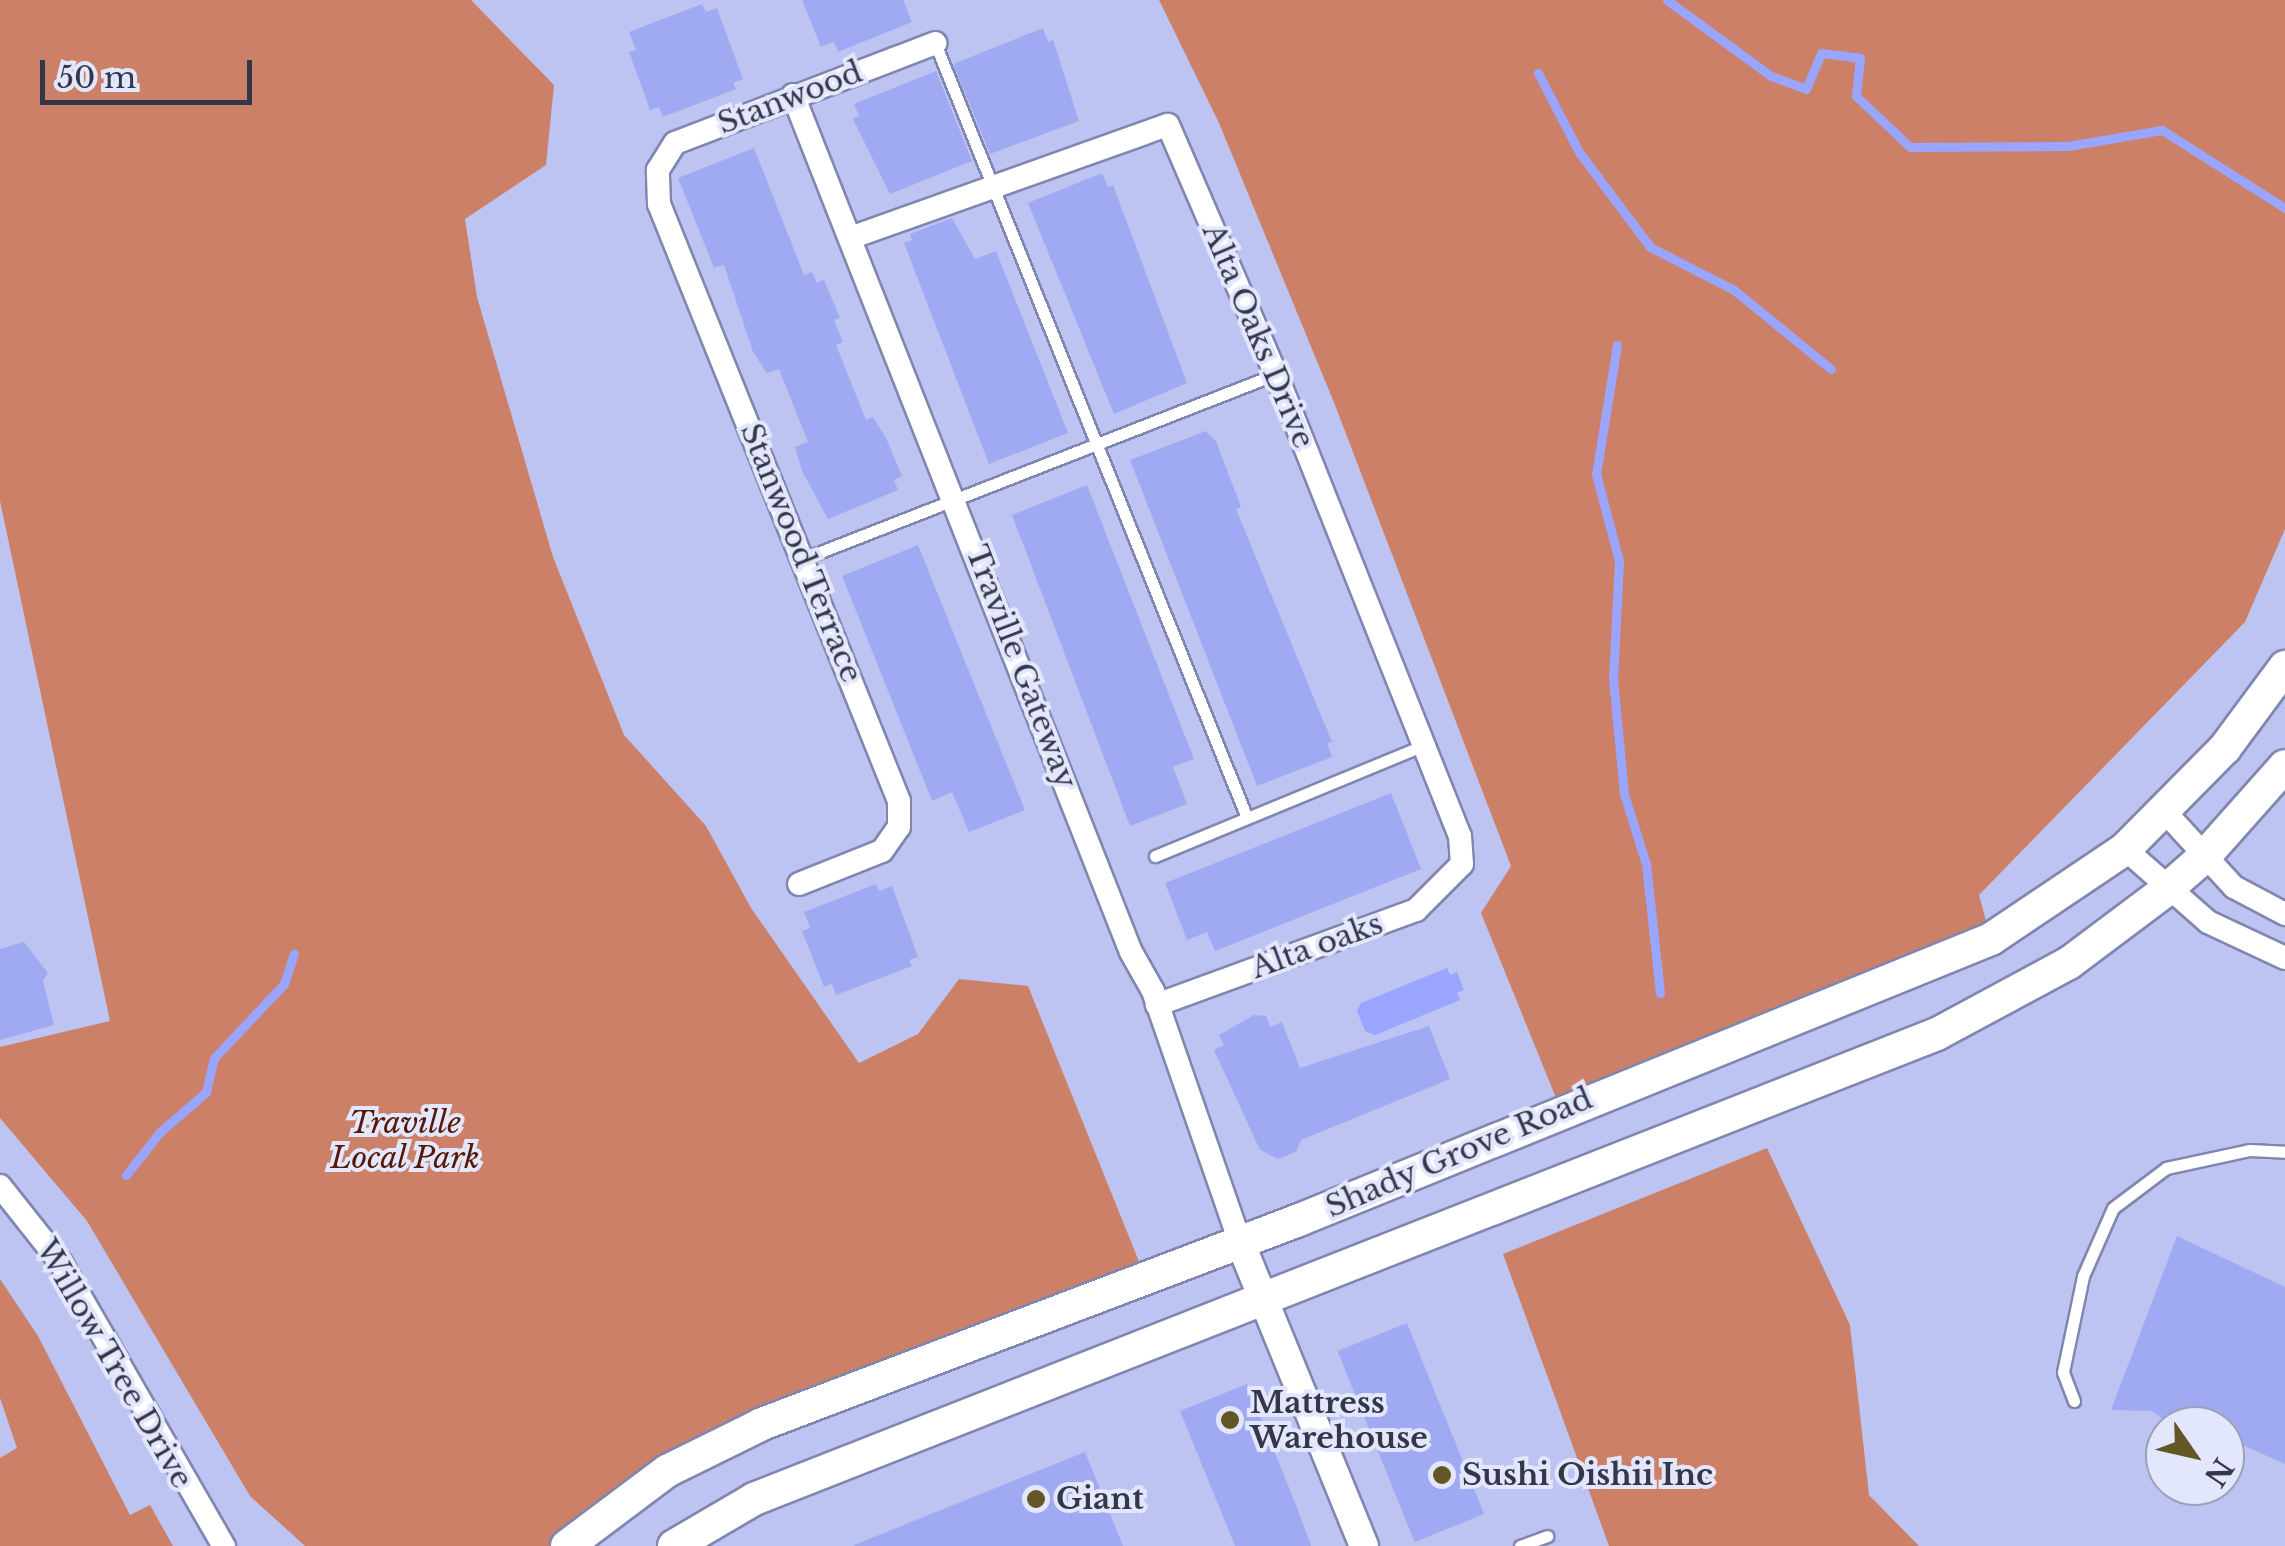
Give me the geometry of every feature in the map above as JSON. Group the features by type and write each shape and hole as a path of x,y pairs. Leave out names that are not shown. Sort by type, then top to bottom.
{"main road":[{"name":"Shady Grove Road","path":"567,1546 667,1471 762,1424 1240,1242 1992,939 2125,849 2165,812 2225,748 2285,667"},
{"name":"Shady Grove Road","path":"674,1546 754,1500 1936,1034 2069,962 2166,891 2206,856 2285,766"}],"street":[{"name":"Stanwood","path":"658,170 675,143 935,43"},
{"name":"Traville Gateway","path":"792,95 1157,1005 1240,1242"},
{"name":"Alta Oaks Drive","path":"850,238 991,182 1168,125 1276,374 1424,745 1460,836 1462,864"},
{"name":"Stanwood Terrace","path":"658,170 659,204 805,558 899,801 899,827 882,851 799,884"},
{"path":"2165,812 2234,887 2285,914"},
{"path":"2125,849 2166,891 2208,922 2285,958"},
{"name":"Alta oaks","path":"1157,1005 1416,910 1462,864"},
{"name":"Willow Tree Drive","path":"0,1186 61,1264 224,1546"},
{"path":"1240,1242 1266,1296 1364,1546"}],"lane":[{"path":"935,43 1247,818"},
{"path":"805,558 1276,374"},
{"path":"1155,856 1424,745"},
{"path":"2074,1401 2063,1372 2084,1276 2112,1208 2166,1168 2250,1150 2285,1152"},
{"path":"1520,1546 1547,1536"}],"green space":[{"name":"Traville Local Park","path":"0,0 471,0 554,85 546,165 465,219 477,297 553,557 624,735 706,826 751,908 859,1063 918,1034 959,979 1028,986 1146,1279 762,1424 567,1546 305,1546 250,1496 87,1221 0,1118 0,1047 110,1021 0,501"},
{"path":"1159,0 2285,0 2285,529 2245,622 1979,895 1991,939 1561,1110 1481,913 1511,866 1335,405 1219,123"},
{"path":"1767,1148 1850,1325 1869,1495 1919,1546 1609,1546 1503,1254"},
{"path":"0,1279 38,1336 130,1515 150,1505 173,1546 0,1546 0,1458 17,1448 0,1398"}],"water":[{"path":"1447,968 1450,975 1457,972 1464,990 1457,993 1460,1000 1375,1035 1365,1031 1357,1011 1361,1003"}],"building":[{"path":"802,0 903,0 912,22 838,52 834,42 821,47"},
{"path":"702,4 706,12 717,8 743,79 733,83 736,89 663,117 659,107 650,110 629,52 636,50 629,32"},
{"path":"1043,28 1048,42 1053,40 1079,121 990,154 953,64"},
{"path":"936,71 972,161 890,194 853,119 859,116 854,104"},
{"path":"754,148 804,275 812,272 817,283 824,280 840,318 834,320 843,342 836,345 866,420 873,417 902,476 894,480 898,490 828,519 802,471 795,447 808,442 779,369 767,373 753,352 724,265 714,268 678,178"},
{"path":"1102,173 1108,187 1113,185 1187,383 1114,414 1028,203"},
{"path":"952,218 975,259 996,251 1068,433 989,464 904,243 912,240 910,234"},
{"path":"1206,431 1216,441 1241,507 1236,509 1332,742 1327,743 1332,757 1257,786 1130,460"},
{"path":"1087,485 1194,759 1173,767 1187,804 1130,826 1012,515"},
{"path":"918,545 1025,810 969,832 952,792 932,801 842,576"},
{"path":"1391,793 1421,869 1215,951 1207,932 1187,940 1165,883"},
{"path":"876,884 879,891 892,886 918,957 909,960 912,966 836,995 832,984 824,987 802,931 810,928 804,912"},
{"path":"24,942 48,973 43,981 54,1025 0,1040 0,949"},
{"path":"1254,1015 1266,1016 1270,1027 1282,1022 1300,1068 1429,1026 1450,1079 1301,1140 1296,1152 1278,1159 1260,1150 1214,1050 1224,1045 1219,1035"},
{"path":"2177,1236 2285,1287 2285,1464 2245,1446 2245,1406 2111,1410"},
{"path":"1407,1323 1484,1514 1415,1542 1337,1351"},
{"path":"1247,1384 1311,1546 1235,1546 1180,1411"},
{"name":"Giant","path":"1085,1452 1123,1546 854,1546 854,1545"}],"waterway":[{"path":"1667,0 1771,76 1806,89 1821,53 1860,58 1856,96 1910,147 2068,146 2162,130 2285,208"},
{"path":"1538,73 1579,152 1650,247 1734,290 1831,369"},
{"path":"1617,345 1596,474 1619,561 1613,678 1624,794 1646,864 1660,993"},
{"path":"126,1175 160,1132 206,1092 214,1058 284,984 294,954"}],"place":[{"name":"Mattress Warehouse","path":"1230,1420"},
{"name":"Sushi Oishii Inc","path":"1442,1475"},
{"name":"Giant","path":"1036,1499"}]}
